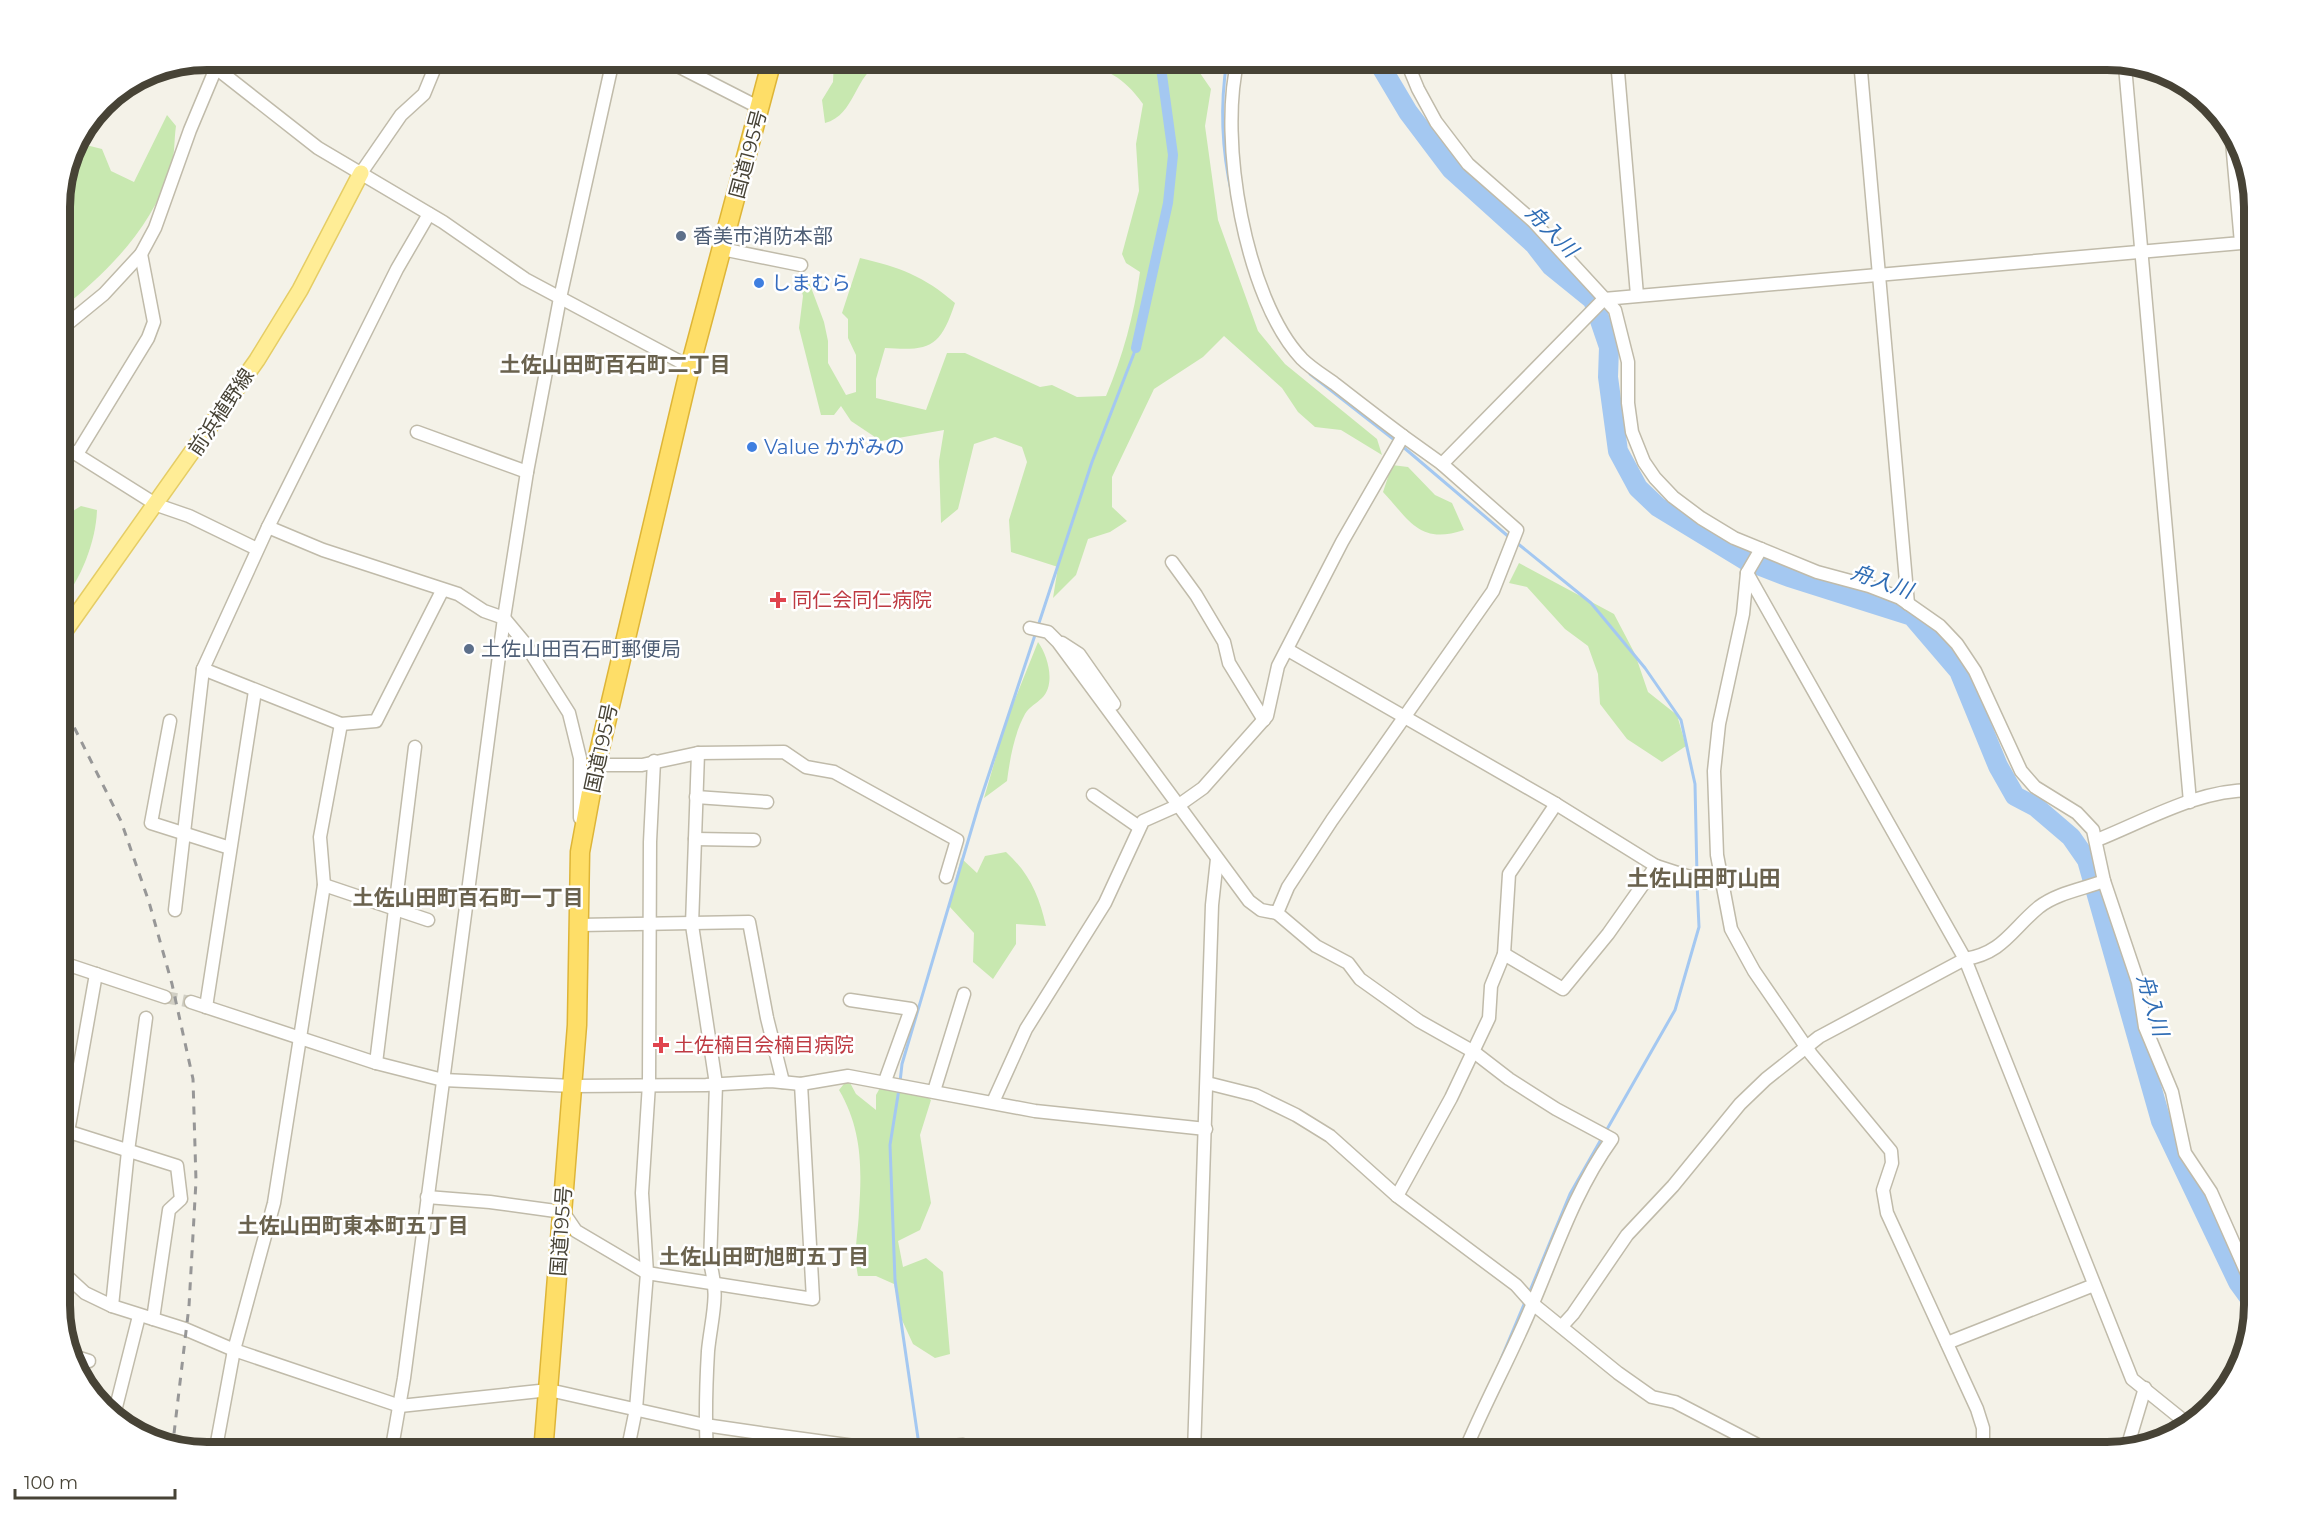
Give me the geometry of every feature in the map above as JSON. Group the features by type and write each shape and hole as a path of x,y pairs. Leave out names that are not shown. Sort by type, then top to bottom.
{"highway":[{"name":"国道195号","path":"544,1442 577,1025 580,852 596,765 690,367 769,71"}],"main road":[{"name":"前浜植野線","path":"71,623 157,505 264,350 300,290 361,173"}],"street":[{"path":"1237,70 1231,127 1232,170 1245,230 1261,287 1287,340 1303,360 1402,439 1443,464 1517,530 1493,591 1402,718 1288,887 1277,913"},
{"path":"1410,70 1436,122 1468,164 1533,221 1615,310 1625,340 1632,432 1644,462 1673,497 1701,518 1734,538 1817,572 1869,586 1908,604 1940,626 1957,644 1975,671 2021,771 2035,786 2077,813 2093,830 2097,840 2096,884 2138,982 2145,1027 2172,1092 2185,1153 2211,1192 2244,1266"},
{"path":"1618,70 1637,295"},
{"path":"1861,70 1908,604"},
{"path":"71,321 104,294 141,254 155,228 190,130 215,71"},
{"path":"220,71 318,148 429,214 525,279 690,367"},
{"path":"361,173 401,116 424,94 434,71"},
{"path":"393,1442 400,1406 504,618 527,472 560,298 611,71"},
{"path":"687,71 760,108"},
{"path":"2126,72 2190,802"},
{"path":"1443,464 1604,299 2241,243 2233,158"},
{"path":"175,910 203,669 257,549 397,269 429,214"},
{"path":"722,249 801,266"},
{"path":"77,454 148,338 154,322 141,254"},
{"path":"417,432 527,472"},
{"path":"993,1102 1026,1029 1105,903 1143,820 1179,805 1203,788 1267,716 1278,666 1342,542 1402,439"},
{"path":"71,450 157,505 189,516 257,549"},
{"path":"268,527 323,550 442,591 458,594 484,611 504,618 524,642 569,713 580,758 580,852"},
{"path":"1761,549 1747,573 1743,614 1719,724 1714,771 1720,876 1731,929 1754,971 1806,1047 1892,1151 1892,1163 1882,1191 1887,1213 1977,1409 1983,1428 1983,1442"},
{"path":"1172,562 1196,595 1224,642 1229,663 1264,720"},
{"path":"1747,573 1965,959 2132,1379 2182,1419"},
{"path":"203,669 341,724 376,721 442,591"},
{"path":"1030,628 1048,632 1058,642 1249,901 1261,910 1277,913 1316,946 1348,963 1360,979 1419,1021 1474,1052 1518,1085 1612,1139 1594,1164 1573,1203 1533,1304 1469,1442"},
{"path":"1288,650 1402,718 1556,804 1656,866 1705,882 1720,876"},
{"path":"206,1007 255,691"},
{"path":"170,721 151,823 230,848"},
{"path":"217,1442 234,1350 274,1203 324,885 320,837 341,724"},
{"path":"376,1063 415,747"},
{"path":"596,765 642,765 698,753 784,752 806,767 834,772 957,840 946,877"},
{"path":"698,753 692,924 716,1084 710,1264 717,1285 708,1349 706,1442"},
{"path":"629,1442 636,1409 647,1273 642,1193 650,1084 649,925 654,761"},
{"path":"2097,840 2190,802 2234,790 2244,790"},
{"path":"1093,795 1140,827"},
{"path":"696,797 767,802"},
{"path":"1396,1196 1490,1018 1491,986 1504,954 1509,874 1556,804"},
{"path":"695,839 754,840"},
{"path":"1194,1442 1212,905 1217,859"},
{"path":"1504,954 1563,989 1608,934 1656,866"},
{"path":"1562,1326 1573,1314 1627,1235 1673,1186 1740,1104 1766,1079 1829,1031 1965,959 1980,957 2007,941 2046,903 2096,884"},
{"path":"324,885 428,920"},
{"path":"579,925 749,922 767,1018 783,1082"},
{"path":"71,966 165,997"},
{"path":"71,1097 96,974"},
{"path":"934,1091 964,994"},
{"path":"850,1000 911,1009 887,1082"},
{"path":"191,1002 376,1063 443,1080 573,1086 783,1082 801,1084 848,1076 1035,1111 1206,1130"},
{"path":"112,1306 128,1151 146,1018"},
{"path":"1207,1083 1255,1095 1296,1115 1330,1136 1396,1196 1500,1272 1578,1342 1652,1397 1684,1407 1752,1442"},
{"path":"427,1197 490,1202 563,1212 576,1231 647,1273 813,1299 801,1084"},
{"path":"71,1133 177,1166 181,1199 169,1210 153,1319"},
{"path":"71,1280 85,1293 112,1306 185,1329 234,1350 400,1406 549,1390 705,1425 822,1442"},
{"path":"1947,1343 2094,1285"},
{"path":"116,1407 139,1316"},
{"path":"81,1359 89,1361"},
{"path":"2129,1440 2145,1388"}],"green space":[{"path":"1198,70 1211,89 1205,126 1218,220 1258,331 1285,364 1377,439 1382,455 1341,430 1315,427 1298,412 1282,388 1224,336 1203,357 1154,389 1112,477 1112,507 1127,521 1110,532 1088,539 1076,575 1053,598 1058,567 1011,552 1009,520 1027,462 1022,447 995,437 974,444 958,509 941,523 939,461 944,430 881,441 851,421 841,406 834,415 821,415 799,328 803,296 799,280 809,282 824,322 828,341 828,363 846,395 856,392 856,355 848,338 848,319 842,313 860,258 887,265 922,279 955,303 944,329 931,344 913,349 885,348 876,379 876,398 926,410 947,353 965,353 1040,387 1052,385 1077,397 1106,396 1127,335 1140,272 1126,263 1122,254 1139,191 1136,144 1143,104 1128,86 1104,71"},
{"path":"834,71 870,71 843,112 835,119 825,123 822,100 833,82"},
{"path":"167,115 176,126 173,157 163,189 153,209 127,247 71,301 71,199 75,172 86,145 102,149 111,171 134,182"},
{"path":"1392,465 1408,467 1435,495 1452,503 1464,530 1437,534 1417,528 1409,521 1383,492"},
{"path":"81,506 97,510 94,534 86,560 71,589 71,512"},
{"path":"1519,563 1614,614 1635,654 1648,692 1677,715 1686,746 1662,762 1627,739 1600,704 1598,674 1588,646 1565,629 1527,587 1509,583"},
{"path":"1038,642 1047,662 1049,685 1042,698 1029,709 1021,722 1013,747 1007,781 984,798 1007,719"},
{"path":"1006,852 1021,868 1032,885 1046,926 1016,924 1016,944 993,979 973,962 974,933 949,906 961,858 977,873 985,856"},
{"path":"848,1079 856,1094 876,1110 876,1095 885,1079 913,1085 931,1100 920,1135 931,1203 920,1230 898,1241 903,1267 926,1258 943,1272 950,1354 935,1358 913,1344 902,1320 894,1284 876,1276 858,1276 856,1251 860,1195 859,1149 852,1119 839,1090"}],"waterway":[{"path":"1136,348 1168,203 1173,155 1161,70"},
{"path":"1226,70 1223,128 1232,195"},
{"name":"舟入川","path":"1383,70 1408,112 1451,169 1534,244 1551,266 1593,300 1609,347 1608,377 1618,451 1638,488 1658,507 1745,560 1789,577 1912,616 1959,671 1998,766 2015,796 2036,807 2071,837 2087,860 2161,1121 2244,1290"},
{"path":"1252,278 1259,297"},
{"path":"1279,337 1287,349"},
{"path":"1038,626 1092,462 1136,348"},
{"path":"1310,374 1397,442"},
{"path":"1402,446 1509,537"},
{"path":"1517,543 1591,603 1645,668 1681,720 1695,784 1697,876"},
{"path":"900,1082 902,1064 979,804 1036,632"},
{"path":"1606,1131 1675,1010 1699,927 1697,883"},
{"path":"899,1089 890,1145 895,1280 919,1442"},
{"path":"1529,1293 1570,1194 1603,1136"},
{"path":"1501,1359 1525,1302"}],"tunnel":[{"path":"165,997 191,1002"}],"railway":[{"path":"71,721 121,821 149,902 172,984 193,1079 196,1181 189,1306 173,1438"}],"place":[{"name":"香美市消防本部","path":"681,236"},
{"name":"しまむら","path":"759,283"},
{"name":"Value かがみの","path":"752,447"},
{"name":"同仁会同仁病院","path":"778,600"},
{"name":"土佐山田百石町郵便局","path":"469,649"},
{"name":"土佐楠目会楠目病院","path":"661,1045"}],"district":[{"name":"土佐山田町百石町二丁目","path":"615,364"},
{"name":"土佐山田町山田","path":"1704,878"},
{"name":"土佐山田町百石町一丁目","path":"468,897"},
{"name":"土佐山田町東本町五丁目","path":"353,1225"},
{"name":"土佐山田町旭町五丁目","path":"764,1256"}]}
